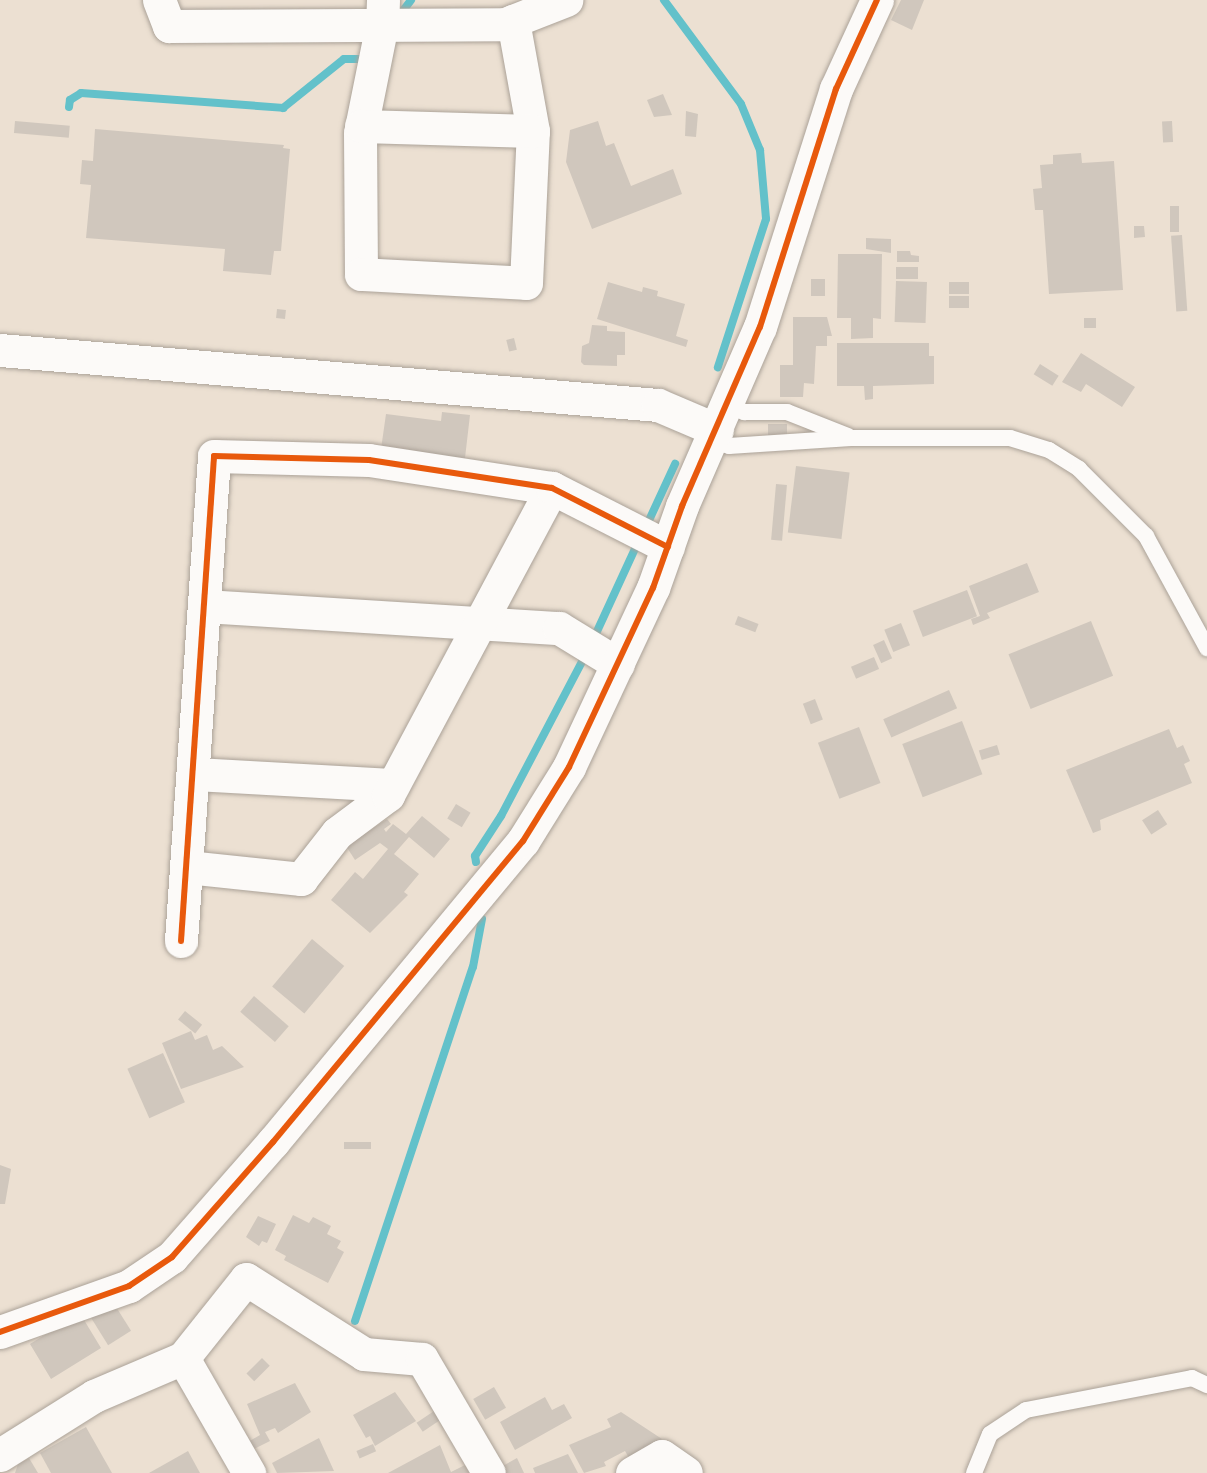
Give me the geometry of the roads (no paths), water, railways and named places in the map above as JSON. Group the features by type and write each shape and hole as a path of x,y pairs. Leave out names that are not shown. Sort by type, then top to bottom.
{"street":[{"path":"159,0 169,26 383,12 513,21 566,0"},
{"path":"0,1332 129,1286 172,1257 318,1089 523,841 570,767 618,664 668,547 760,327 836,89 877,0"},
{"path":"383,12 361,126 361,274 526,283 533,131 513,21"},
{"path":"361,126 533,131"},
{"path":"0,350 658,405 719,425"},
{"path":"181,941 188,867 214,456 369,460 552,488 668,547"},
{"path":"188,867 301,879 336,833 388,795 552,488"},
{"path":"205,606 559,628 618,664"},
{"path":"194,774 393,785"},
{"path":"0,1455 94,1396 183,1358 246,1280 364,1354 422,1359 489,1473"},
{"path":"183,1358 249,1473"},
{"path":"632,1473 662,1456 686,1473"}],"lane":[{"path":"851,438 787,412 744,412 719,425 729,446 851,438 1011,438 1049,450 1087,476 1146,536 1207,648"},
{"path":"974,1473 990,1434 1026,1410 1192,1378 1207,1385"}],"waterway":[{"path":"399,16 411,0"},
{"path":"664,0 741,104 760,150 766,219 718,367"},
{"path":"69,107 70,100 81,93 283,108 344,59 365,59"},
{"path":"645,529 675,464"},
{"path":"593,640 639,540"},
{"path":"476,862 475,856 501,816 587,652"},
{"path":"355,1321 473,967 482,919"}]}
